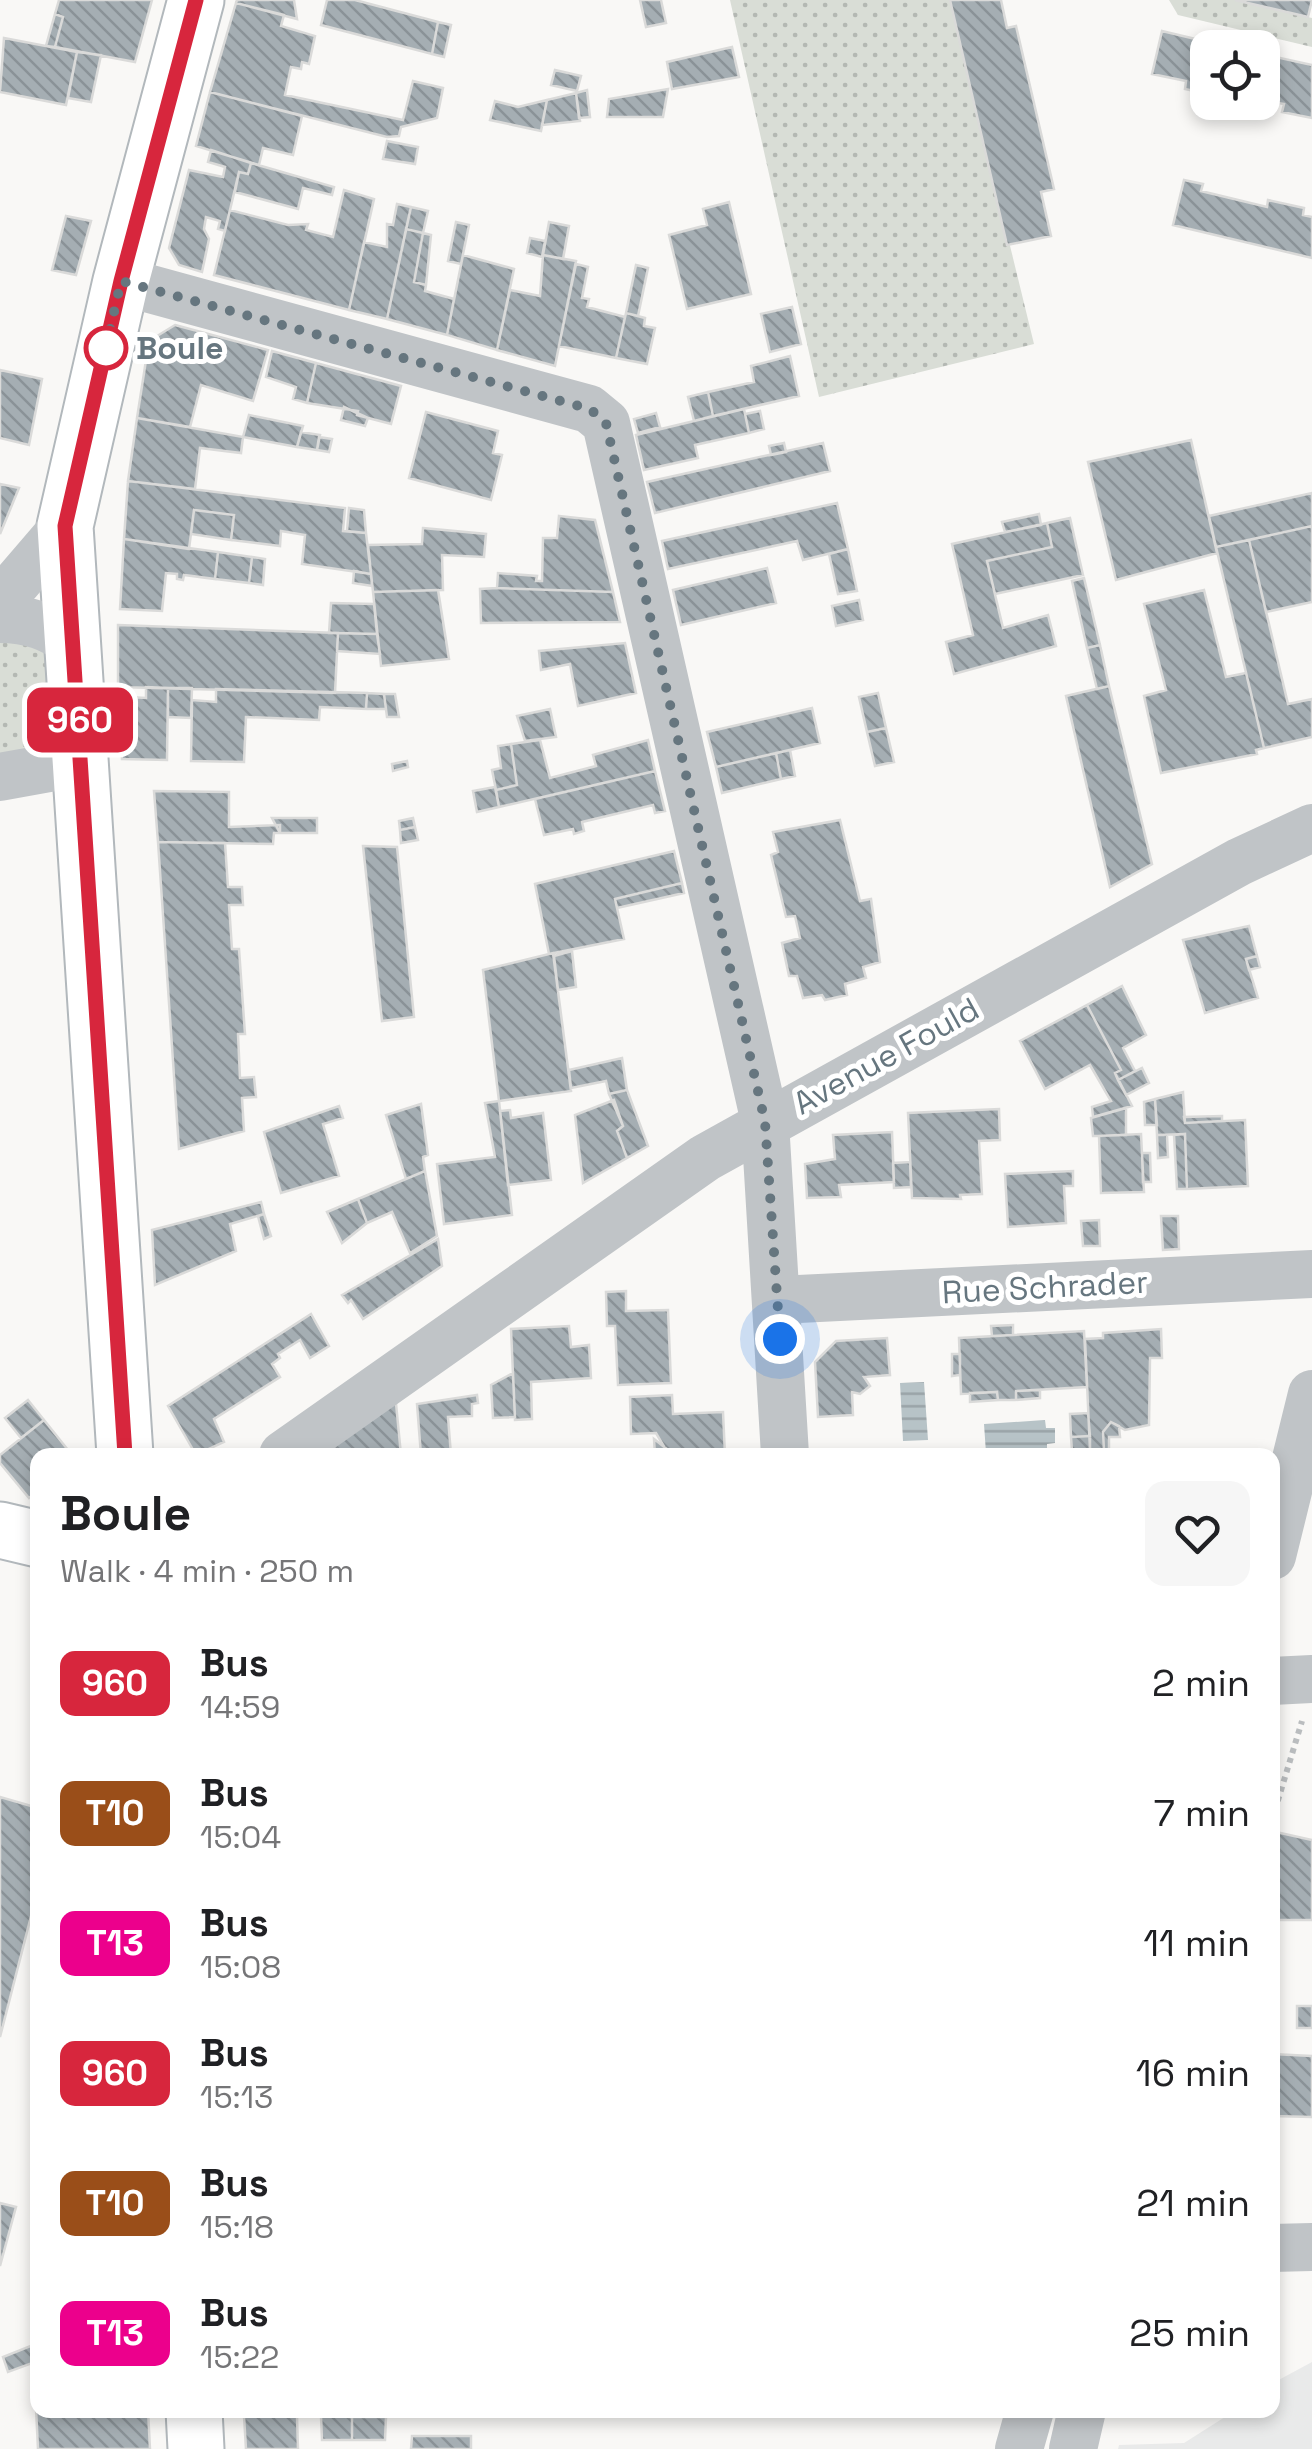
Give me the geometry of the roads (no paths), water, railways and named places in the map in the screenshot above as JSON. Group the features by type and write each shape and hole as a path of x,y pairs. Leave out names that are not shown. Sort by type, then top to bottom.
{"main road":[{"path":"125,1448 65,526 121,281 196,0"},
{"path":"0,1530 30,1537"},
{"path":"194,2418 196,2449"}],"street":[{"path":"121,281 590,409 606,423 765,1122 785,1448"},
{"path":"0,602 65,526"},
{"path":"0,619 24,619 51,628 74,644"},
{"path":"0,778 83,762"},
{"name":"Avenue Fould","path":"293,1448 705,1158 1239,862 1312,828"},
{"name":"Rue Schrader","path":"778,1300 1312,1274"},
{"path":"1280,1524 1312,1394"},
{"path":"1280,2248 1312,2247"},
{"path":"1019,2449 1028,2418"},
{"path":"1072,2449 1080,2418"}],"place":[{"name":"Boule","path":"106,348"}]}
